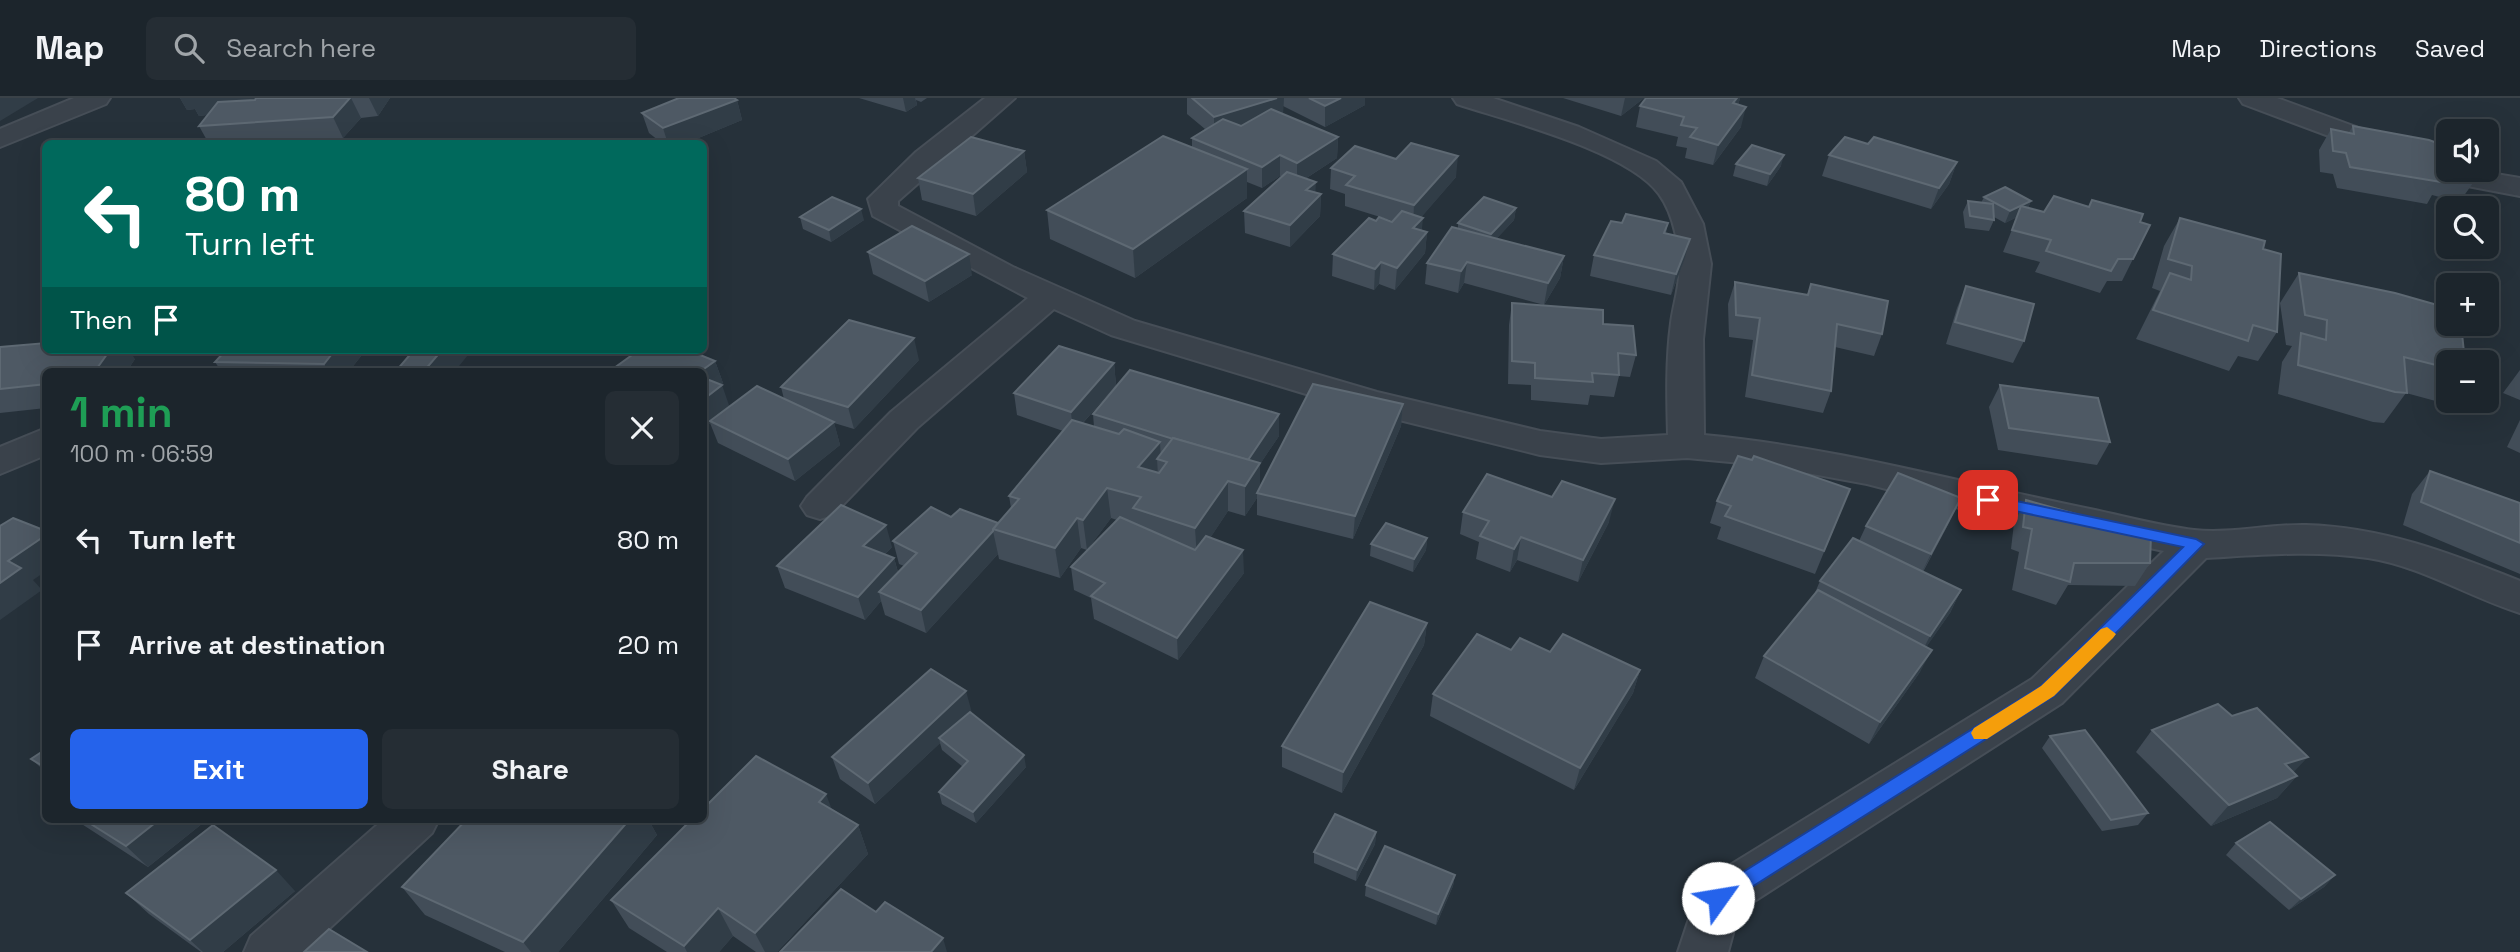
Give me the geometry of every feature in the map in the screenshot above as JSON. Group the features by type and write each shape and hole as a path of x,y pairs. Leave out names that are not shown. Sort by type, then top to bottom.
{"street":[{"path":"0,139 97,98"},
{"path":"1002,98 951,136 899,183 883,199 884,211 1002,274 1123,328 1296,381 1541,443 1601,451 1687,446 1763,453 1867,471 1964,496 2196,544 2305,539 2370,544 2441,565 2520,598"},
{"path":"1466,98 1591,142 1642,165 1661,178 1673,192 1690,227 1695,276 1687,323 1684,405 1687,446"},
{"path":"2252,98 2467,178 2520,187"},
{"path":"820,506 904,420 1051,295"},
{"path":"0,462 42,442"},
{"path":"1703,952 1718,898 2047,691 2196,544"},
{"path":"269,952 412,823"}],"building":[{"path":"256,98 350,98 333,117 199,126 218,102"},
{"path":"679,98 737,100 663,128 642,113"},
{"path":"1192,98 1277,98 1214,117"},
{"path":"1309,98 1341,98 1325,106"},
{"path":"1646,98 1737,98 1733,103 1746,107 1718,145 1690,137 1697,128 1681,125 1684,117 1640,106"},
{"path":"1271,109 1338,137 1297,163 1280,155 1262,167 1192,138 1223,119 1241,126"},
{"path":"2353,126 2436,143 2436,181 2350,167 2346,153 2333,151 2331,129 2354,134"},
{"path":"1163,136 1247,169 1133,249 1047,210"},
{"path":"971,137 1024,151 973,194 918,178"},
{"path":"1845,137 1868,144 1874,137 1957,162 1939,188 1829,155"},
{"path":"1411,143 1458,156 1414,205 1346,185 1355,176 1331,168 1355,146 1396,159"},
{"path":"1752,145 1784,155 1770,174 1736,164"},
{"path":"1287,172 1316,182 1306,190 1321,194 1290,225 1244,211"},
{"path":"2005,187 2031,201 2010,211 1984,197"},
{"path":"2054,196 2089,207 2092,200 2143,214 2140,222 2150,225 2133,259 2118,259 2111,271 2046,251 2051,240 2012,230 2021,206 2044,212"},
{"path":"832,197 861,209 829,230 800,217"},
{"path":"1484,197 1516,208 1491,234 1458,223"},
{"path":"1968,201 1993,204 1994,220 1970,216"},
{"path":"1402,211 1423,218 1413,228 1427,232 1397,268 1381,262 1375,269 1333,254 1369,218 1376,221 1379,217 1392,222"},
{"path":"1626,214 1668,223 1664,233 1690,239 1676,274 1594,255 1611,221 1622,223"},
{"path":"2180,218 2265,241 2263,249 2281,254 2277,332 2253,325 2248,341 2153,310 2170,273 2191,280 2192,266 2168,259"},
{"path":"912,226 969,254 925,281 868,252"},
{"path":"1452,227 1564,256 1548,283 1467,262 1461,271 1427,263"},
{"path":"2299,273 2436,305 2436,336 2462,336 2464,350 2436,350 2436,365 2404,357 2407,393 2395,392 2298,365 2301,333 2326,340 2327,320 2305,315"},
{"path":"1735,282 1808,295 1811,284 1888,301 1882,334 1837,324 1831,391 1752,375 1760,318 1736,315"},
{"path":"1966,286 2034,304 2024,341 1955,322"},
{"path":"1512,303 1603,310 1603,324 1633,326 1636,355 1618,353 1619,375 1592,373 1593,382 1535,378 1535,363 1512,361"},
{"path":"849,320 914,338 848,407 781,387"},
{"path":"42,343 42,354 107,354 97,368 42,368 42,384 0,389 0,347"},
{"path":"1059,346 1114,363 1071,412 1014,393"},
{"path":"222,354 332,354 324,364 215,362"},
{"path":"411,354 439,354 427,368 399,368"},
{"path":"633,354 698,354 715,361 705,368 614,368"},
{"path":"1130,370 1279,414 1248,460 1093,414"},
{"path":"707,379 722,385 707,397"},
{"path":"1313,384 1403,404 1355,516 1257,493"},
{"path":"2000,385 2098,398 2110,442 2009,428"},
{"path":"757,386 834,422 788,459 710,421"},
{"path":"1072,420 1119,434 1124,429 1160,442 1138,467 1159,473 1167,462 1157,459 1173,438 1260,463 1245,486 1228,481 1195,528 1133,508 1141,497 1107,488 1083,520 1077,518 1055,548 993,529 1019,499 1009,496"},
{"path":"1738,456 1752,460 1754,456 1850,489 1824,551 1725,516 1731,506 1717,501"},
{"path":"2430,471 2520,503 2520,543 2421,502"},
{"path":"1898,473 1961,498 1931,554 1866,526"},
{"path":"1487,474 1552,497 1562,481 1615,499 1583,560 1521,537 1514,549 1480,536 1489,521 1463,512"},
{"path":"2026,500 2151,535 2150,563 2074,563 2070,582 2025,568 2032,529 2023,527"},
{"path":"841,505 886,525 863,546 894,558 858,597 777,566"},
{"path":"931,507 951,517 960,509 998,523 921,610 879,592 917,553 893,541"},
{"path":"1120,517 1195,550 1206,536 1243,550 1177,638 1091,596 1105,583 1071,567"},
{"path":"13,518 42,529 42,538 8,561 21,568 0,583 0,526"},
{"path":"1386,523 1427,538 1414,559 1371,544"},
{"path":"1853,538 1961,590 1930,636 1820,581"},
{"path":"1818,590 1932,650 1880,722 1764,656"},
{"path":"1370,602 1427,623 1343,772 1282,746"},
{"path":"1477,634 1511,650 1520,638 1550,652 1563,634 1640,670 1580,768 1433,694"},
{"path":"931,669 966,691 868,783 832,757"},
{"path":"2218,704 2232,716 2257,708 2308,757 2285,764 2297,776 2229,805 2152,730"},
{"path":"970,712 1024,755 973,812 939,792 968,761 939,738"},
{"path":"2085,730 2148,813 2111,820 2050,736"},
{"path":"42,752 42,766 31,759"},
{"path":"756,756 826,794 819,802 858,825 755,933 718,908 684,946 611,900 688,823 707,823 707,805"},
{"path":"1335,814 1376,832 1357,870 1314,852"},
{"path":"2270,822 2335,875 2301,899 2236,843"},
{"path":"89,823 155,823 126,846"},
{"path":"463,823 627,823 523,942 402,887"},
{"path":"213,825 276,870 190,940 126,893"},
{"path":"1385,846 1455,875 1438,914 1366,885"},
{"path":"841,889 876,912 885,902 943,938 931,952 780,952"},
{"path":"329,929 367,952 304,952"}],"slow traffic":[{"path":"1980,733 2047,691 2107,634"}],"route":[{"path":"1718,898 2047,691 2196,544 1988,500"}]}
